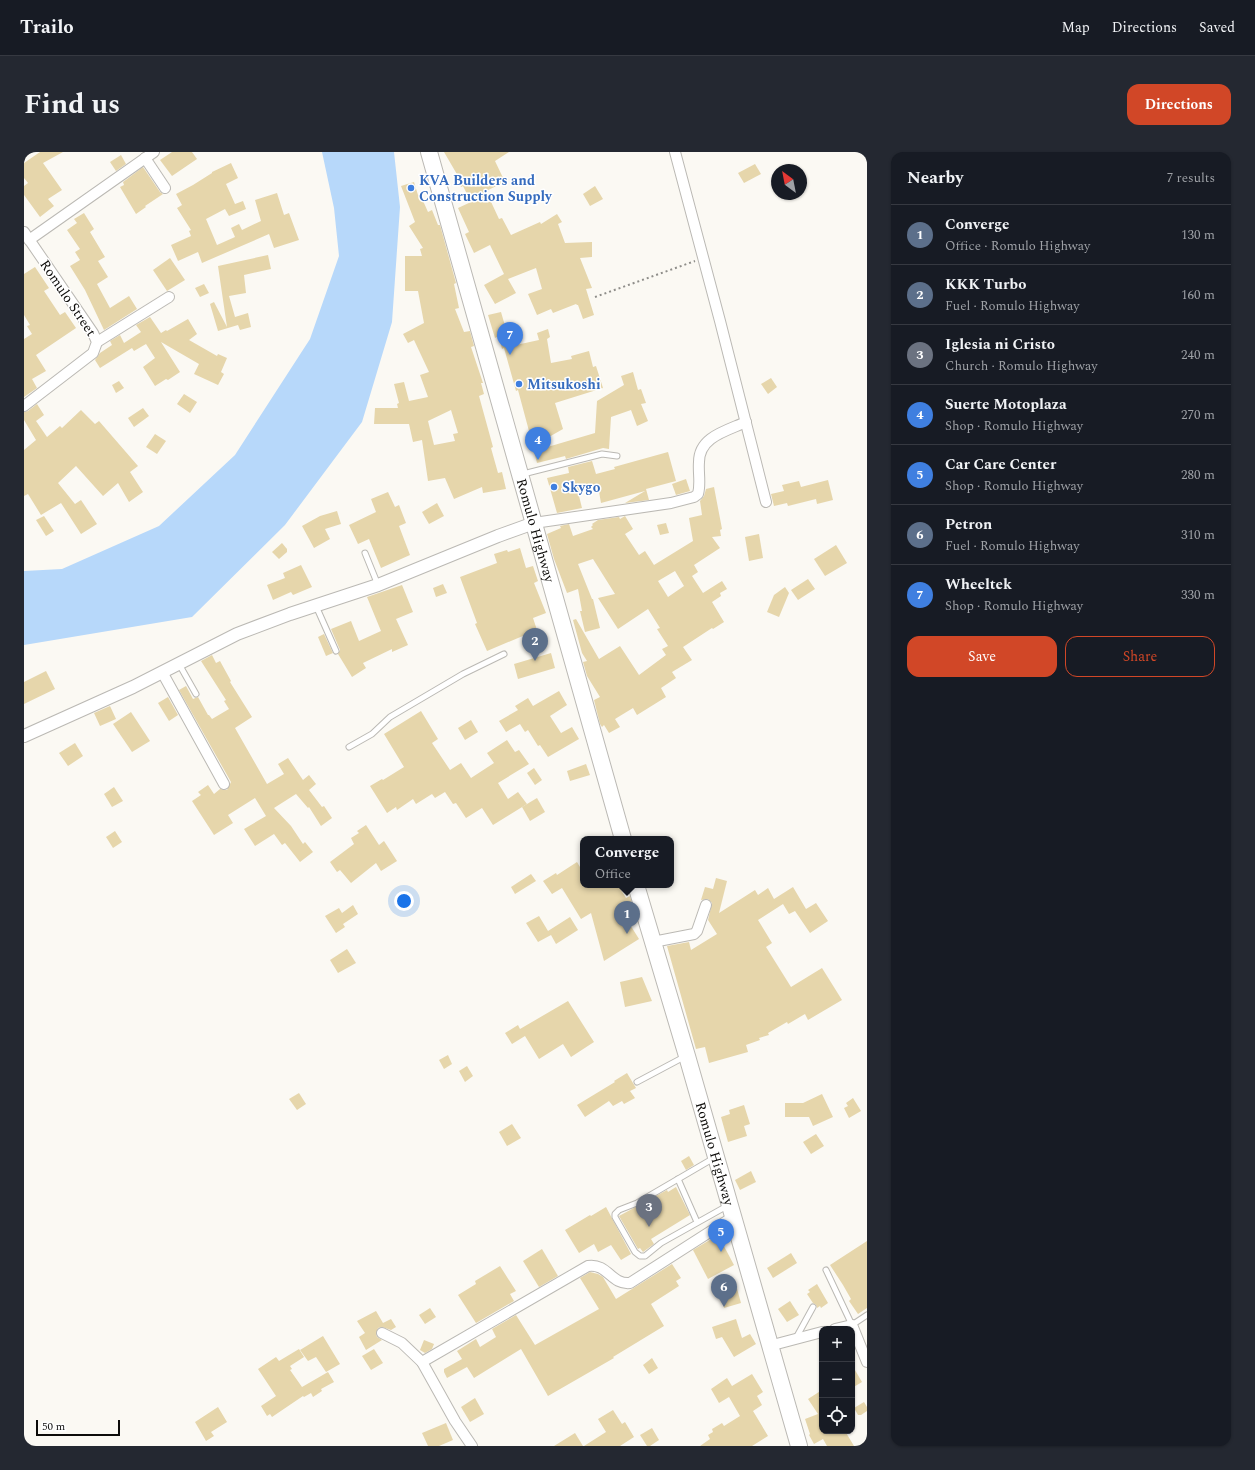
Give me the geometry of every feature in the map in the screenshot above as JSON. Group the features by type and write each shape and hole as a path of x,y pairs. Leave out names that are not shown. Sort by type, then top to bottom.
{"highway":[{"name":"Romulo Highway","path":"429,152 622,836"},
{"name":"Romulo Highway","path":"637,888 687,1056 798,1446"}],"street":[{"path":"675,152 766,502"},
{"path":"26,236 150,155 165,188"},
{"name":"Romulo Street","path":"24,406 93,352 97,342 93,333 26,236"},
{"path":"97,342 169,297"},
{"path":"24,736 85,709 237,634 316,605 378,585 498,536 534,523 671,503 694,497 698,494 700,485 698,462 701,449 713,437 746,422"},
{"path":"162,672 224,784"},
{"path":"653,942 694,934 697,931 706,906"},
{"path":"422,1362 588,1266 599,1266 619,1282 630,1283 731,1211"},
{"path":"848,1326 852,1325 867,1362"},
{"path":"382,1333 402,1343 422,1362 455,1421 472,1446"},
{"path":"770,1346 819,1333"}],"lane":[{"path":"520,475 602,454 617,456"},
{"path":"365,553 378,585"},
{"path":"316,605 336,651"},
{"path":"349,748 372,734 390,717 463,674 504,654"},
{"path":"178,663 196,694"},
{"path":"637,1082 687,1056"},
{"path":"715,1157 637,1203 619,1210 616,1212 615,1217 635,1252 642,1257 648,1255 661,1243 697,1222 731,1211"},
{"path":"678,1179 697,1222"},
{"path":"826,1270 852,1325 867,1316"},
{"path":"795,1339 813,1307"}],"path":[{"path":"595,297 703,258"}],"water":[{"path":"322,152 394,152 400,207 392,322 362,422 285,525 192,617 24,645 24,571 62,569 159,526 235,455 310,339 339,256 334,208"}],"building":[{"path":"40,152 63,152 43,163 62,190 48,199 54,206 40,217 24,195 24,186 28,183 24,178 24,163"},
{"path":"172,152 192,152 197,159 172,176 160,160"},
{"path":"444,152 509,152 495,161 505,182 486,191 499,219 502,218 511,235 540,222 541,224 557,214 562,222 558,224 565,243 592,242 592,257 580,258 592,288 586,289 594,315 583,319 578,305 576,304 553,313 551,309 537,315 528,294 542,289 536,268 508,279 516,293 495,304 484,285 504,274 490,245 474,253 465,234 469,232 458,208 471,202 463,186 461,187 456,177 458,176"},
{"path":"121,155 126,164 116,171 110,162"},
{"path":"231,163 238,178 226,184 235,204 243,201 246,209 229,216 225,209 206,219 217,245 235,237 231,228 239,224 242,230 261,221 255,200 277,193 284,215 289,213 299,240 274,248 269,234 202,263 198,252 178,261 171,245 191,236 189,231 191,230 177,208 182,205 176,194 212,172"},
{"path":"755,164 761,174 744,183 738,173"},
{"path":"143,167 160,192 163,194 136,214 120,187 124,185 123,182"},
{"path":"414,182 418,195 420,194 428,212 432,210 438,225 440,225 456,283 454,284 459,308 455,309 464,332 470,331 474,346 471,347 483,383 481,383 484,394 479,396 493,447 491,448 498,473 502,472 506,489 483,493 482,487 454,499 445,478 428,481 422,440 413,442 409,424 374,424 375,408 398,408 397,404 399,403 394,384 404,382 409,401 428,397 420,375 429,372 414,340 408,343 403,334 424,323 418,291 405,291 405,256 422,256 420,249 423,248 409,226 415,222 401,186","holes":["451,410 458,433 453,434 455,441 434,445 428,421"]},
{"path":"595,186 603,199 590,206 583,194"},
{"path":"84,213 94,229 90,232 105,257 98,261 108,277 97,284 110,308 129,296 137,309 104,330 85,290 70,266 80,260 75,252 80,249 67,230 77,223 74,219"},
{"path":"268,255 271,269 244,275 246,293 229,296 235,317 248,313 251,327 240,330 238,325 218,331 210,304 214,302 227,327 218,266"},
{"path":"170,258 185,280 167,291 153,270"},
{"path":"35,267 49,288 44,291 60,315 65,312 76,328 36,355 46,371 32,379 37,388 24,397 24,339 32,334 27,326 30,325 24,315 24,274"},
{"path":"204,284 209,293 200,297 195,288"},
{"path":"501,312 508,336 513,335 516,345 539,340 537,333 548,329 550,337 547,339 551,363 572,359 571,356 589,351 593,367 596,366 603,388 555,403 563,429 533,446 518,390 516,391 504,348 502,349 499,336 495,338 488,315"},
{"path":"150,317 161,333 188,319 197,334 189,340 217,356 218,354 227,358 221,372 224,374 218,385 194,374 199,364 161,342 180,372 155,386 143,367 155,358 146,344 134,351 132,348 100,368 95,360 100,353 112,345 110,341 120,335 124,343 141,332 136,325"},
{"path":"633,372 638,390 641,389 646,403 641,404 648,421 637,426 631,410 611,417 609,449 603,448 566,459 565,456 537,463 534,451 595,433 597,401 624,385 621,376"},
{"path":"771,378 777,387 768,394 761,384"},
{"path":"119,381 124,388 116,393 112,385"},
{"path":"184,394 197,402 190,413 177,404"},
{"path":"37,404 44,415 36,421 47,437 60,426 62,428 81,410 95,424 99,421 138,466 130,472 143,492 129,502 118,483 103,496 76,466 58,483 75,504 81,500 97,524 81,534 61,503 41,515 28,494 24,496 24,450 36,440 24,420 24,412 28,411"},
{"path":"143,408 149,416 134,427 128,418"},
{"path":"155,434 166,441 157,454 146,447"},
{"path":"668,452 676,481 646,489 649,500 625,503 645,491 601,503 598,486 578,492 582,508 557,513 547,478 569,473 568,467 592,461 596,474 615,469 614,467"},
{"path":"686,479 690,491 676,495 672,484"},
{"path":"828,480 833,500 817,504 816,499 788,506 787,503 774,506 771,494 784,491 782,485 799,481 801,487"},
{"path":"714,487 722,529 720,530 721,536 712,537 720,548 694,565 698,572 692,576 703,593 722,581 727,589 720,593 721,596 712,602 724,622 683,647 692,660 672,672 676,678 661,688 666,697 637,715 633,708 615,719 620,727 609,733 604,725 602,727 600,724 594,700 600,697 587,676 583,662 587,661 582,653 573,620 576,619 599,659 620,646 639,675 666,655 662,649 668,646 657,629 660,628 648,609 618,629 598,598 615,594 593,559 578,564 593,599 600,628 585,632 580,611 582,611 578,589 567,593 554,559 547,534 561,528 560,526 569,524 573,536 593,529 591,527 593,525 592,524 598,520 619,517 620,519 625,516 633,529 625,534 639,555 645,551 654,565 693,541 689,518 702,515 700,501 704,496 706,489","holes":["675,571 684,586 668,597 658,581"]},
{"path":"388,492 395,507 399,505 406,523 399,526 410,555 381,568 369,539 358,544 349,525 376,512 371,499"},
{"path":"437,503 444,516 429,524 422,512"},
{"path":"337,511 341,524 325,529 330,539 314,548 302,526 320,516"},
{"path":"44,516 54,531 46,536 36,520"},
{"path":"666,523 669,533 660,535 657,525"},
{"path":"759,534 763,558 749,561 745,537"},
{"path":"282,543 287,549 287,552 279,559 272,552"},
{"path":"836,545 847,563 825,576 814,559"},
{"path":"520,548 526,568 533,566 538,581 534,583 546,613 533,618 537,630 487,651 475,624 477,623 460,577 497,563 494,554"},
{"path":"301,565 312,587 293,595 291,592 273,600 267,585 285,578 283,573"},
{"path":"808,579 815,589 798,600 791,590"},
{"path":"443,584 447,593 436,597 433,588"},
{"path":"402,585 413,612 396,619 408,645 392,652 392,649 363,663 366,668 352,677 338,654 340,650 331,629 351,621 359,641 381,631 367,597"},
{"path":"785,587 789,593 779,617 767,612 774,595"},
{"path":"324,634 333,653 326,656 318,637"},
{"path":"551,653 555,668 518,679 514,664"},
{"path":"212,655 216,663 220,661 231,681 230,682 252,717 235,728 267,784 284,774 278,764 288,758 303,780 309,775 316,784 309,790 322,807 324,806 332,818 321,826 309,807 308,808 296,794 274,808 291,826 303,844 305,842 313,852 300,862 285,843 282,845 274,834 255,846 244,829 266,816 255,798 228,815 233,823 214,835 192,801 201,795 198,792 208,785 214,794 220,789 227,790 231,782 179,690 186,686 193,699 198,697 208,715 212,719 229,709 224,701 226,700 201,661"},
{"path":"46,671 55,689 24,704 24,682"},
{"path":"559,691 567,705 550,716 561,733 572,727 579,739 548,757 540,745 538,746 528,730 525,732 520,724 506,732 499,721 518,710 515,706 528,698 533,706"},
{"path":"168,697 178,715 169,721 158,703"},
{"path":"110,706 116,719 100,726 94,713"},
{"path":"421,711 438,739 432,743 450,770 461,763 471,778 494,763 487,753 507,740 515,752 519,750 529,764 498,783 508,799 518,792 527,804 493,825 482,808 466,818 456,803 453,804 445,792 435,798 432,794 416,804 413,799 397,810 396,807 387,813 370,786 404,767 384,734"},
{"path":"131,712 150,741 132,752 113,724"},
{"path":"471,720 478,732 465,740 458,728"},
{"path":"75,743 83,756 68,766 59,753"},
{"path":"586,764 590,775 570,781 567,771"},
{"path":"534,768 542,780 535,785 527,773"},
{"path":"114,787 123,801 112,807 104,794"},
{"path":"537,798 545,812 530,821 522,807"},
{"path":"366,825 379,845 384,841 397,861 381,871 376,863 351,883 340,870 337,872 330,862 354,844 351,838 359,833 357,831"},
{"path":"115,831 122,842 113,848 106,837"},
{"path":"577,862 580,867 580,888 620,888 626,898 630,896 634,910 624,915 639,939 604,961 591,913 581,919 562,888 552,894 543,881 556,873 557,875"},
{"path":"531,874 536,881 515,894 511,887"},
{"path":"716,878 727,881 719,913 755,890 758,895 768,888 774,899 793,887 806,909 816,903 828,921 810,933 795,911 789,914 783,904 758,920 772,943 766,947 791,987 822,968 842,1000 808,1020 805,1014 788,1024 787,1022 768,1033 769,1035 759,1038 760,1040 746,1045 748,1052 709,1063 705,1047 696,1049 667,946 689,942 691,950 717,934 708,920 712,903 708,899 701,900 705,887 713,889"},
{"path":"353,905 358,914 343,924 345,927 336,933 325,916 339,908 342,913"},
{"path":"539,916 548,931 570,917 578,930 556,944 551,935 538,942 526,923"},
{"path":"347,949 356,963 338,973 330,960"},
{"path":"642,977 652,1001 625,1007 620,982"},
{"path":"568,1001 594,1042 571,1057 563,1044 539,1059 525,1036 512,1044 505,1033 518,1025 520,1029"},
{"path":"448,1055 452,1064 444,1069 439,1060"},
{"path":"467,1066 473,1076 465,1082 459,1071"},
{"path":"627,1073 636,1088 630,1091 635,1098 624,1104 622,1101 613,1106 609,1101 585,1117 577,1105"},
{"path":"299,1093 306,1104 297,1110 289,1099"},
{"path":"822,1094 833,1117 813,1126 809,1117 785,1117 785,1103 803,1103"},
{"path":"853,1098 861,1111 849,1118 844,1108 848,1106 846,1103"},
{"path":"744,1105 750,1124 744,1126 747,1136 728,1142 721,1117 730,1114 729,1110"},
{"path":"512,1124 521,1138 507,1146 499,1132"},
{"path":"816,1134 824,1146 811,1154 803,1142"},
{"path":"689,1156 694,1165 686,1170 681,1161"},
{"path":"751,1171 756,1182 740,1190 735,1180"},
{"path":"676,1187 690,1215 651,1239 654,1244 643,1252 640,1248 638,1249 619,1216 667,1190 668,1192"},
{"path":"606,1207 631,1254 621,1260 611,1245 598,1252 594,1244 579,1253 565,1230"},
{"path":"718,1235 734,1265 708,1279 693,1250"},
{"path":"867,1241 867,1308 858,1314 849,1301 851,1299 843,1285 830,1265"},
{"path":"542,1249 558,1276 539,1287 523,1261"},
{"path":"791,1253 797,1263 773,1278 767,1268"},
{"path":"672,1264 681,1278 676,1281 679,1286 651,1304 664,1326 613,1357 614,1358 548,1396 521,1349 474,1378 467,1367 447,1378 444,1372 444,1369 462,1359 457,1351 476,1339 480,1347 496,1337 492,1329 516,1315 535,1345 599,1309 580,1278 590,1272 603,1277 616,1299"},
{"path":"500,1266 516,1291 510,1294 514,1301 476,1323 458,1295 476,1284 475,1281"},
{"path":"817,1284 828,1303 821,1308 820,1306 817,1308 807,1294 810,1292 808,1290"},
{"path":"736,1285 741,1303 724,1308 719,1290"},
{"path":"790,1301 799,1315 787,1322 778,1309"},
{"path":"430,1308 436,1317 425,1324 419,1315"},
{"path":"376,1311 383,1323 391,1319 396,1327 391,1330 382,1327 378,1328 376,1334 377,1337 382,1340 366,1350 359,1337 365,1333 357,1321"},
{"path":"736,1319 742,1338 750,1334 756,1344 734,1357 722,1337 716,1339 712,1327"},
{"path":"323,1336 340,1364 326,1372 316,1357 308,1361 300,1350"},
{"path":"424,1340 434,1344 432,1349 425,1353 420,1350"},
{"path":"299,1349 304,1357 290,1366 292,1369 290,1370 302,1387 328,1372 334,1382 321,1389 322,1391 313,1397 311,1393 304,1397 303,1396 272,1417 270,1414 267,1416 261,1406 276,1396 258,1369 276,1357 279,1361"},
{"path":"374,1349 383,1363 371,1370 362,1356"},
{"path":"652,1358 658,1368 649,1374 643,1365"},
{"path":"855,1370 862,1382 855,1386"},
{"path":"752,1374 763,1392 757,1396 762,1405 753,1411 768,1436 752,1446 700,1446 710,1439 708,1435 713,1432 712,1429 722,1423 724,1426 740,1416 729,1397 719,1403 711,1389 727,1378 732,1386"},
{"path":"819,1392 819,1434 847,1434 854,1446 827,1446 823,1439 814,1444 809,1435 810,1434 805,1419 818,1414 808,1399"},
{"path":"475,1398 484,1414 470,1422 461,1407"},
{"path":"864,1402 867,1407 867,1411 861,1415 858,1415 855,1407"},
{"path":"218,1407 227,1422 211,1432 214,1436 206,1441 195,1422"},
{"path":"613,1410 622,1424 625,1422 634,1437 620,1446 584,1446 606,1432 598,1419"},
{"path":"446,1423 453,1440 439,1446 428,1446 422,1433"},
{"path":"652,1428 659,1440 650,1446 647,1446 640,1435"},
{"path":"575,1433 583,1446 554,1446"}],"place":[{"name":"KVA Builders and Construction Supply","path":"411,188"},
{"name":"Wheeltek","path":"510,355"},
{"name":"Mitsukoshi","path":"519,384"},
{"name":"Suerte Motoplaza","path":"538,460"},
{"name":"Skygo","path":"554,487"},
{"name":"KKK Turbo","path":"535,661"},
{"name":"Converge","path":"627,934"},
{"name":"Iglesia ni Cristo","path":"649,1227"},
{"name":"Car Care Center","path":"721,1252"},
{"name":"Petron","path":"724,1307"}]}
